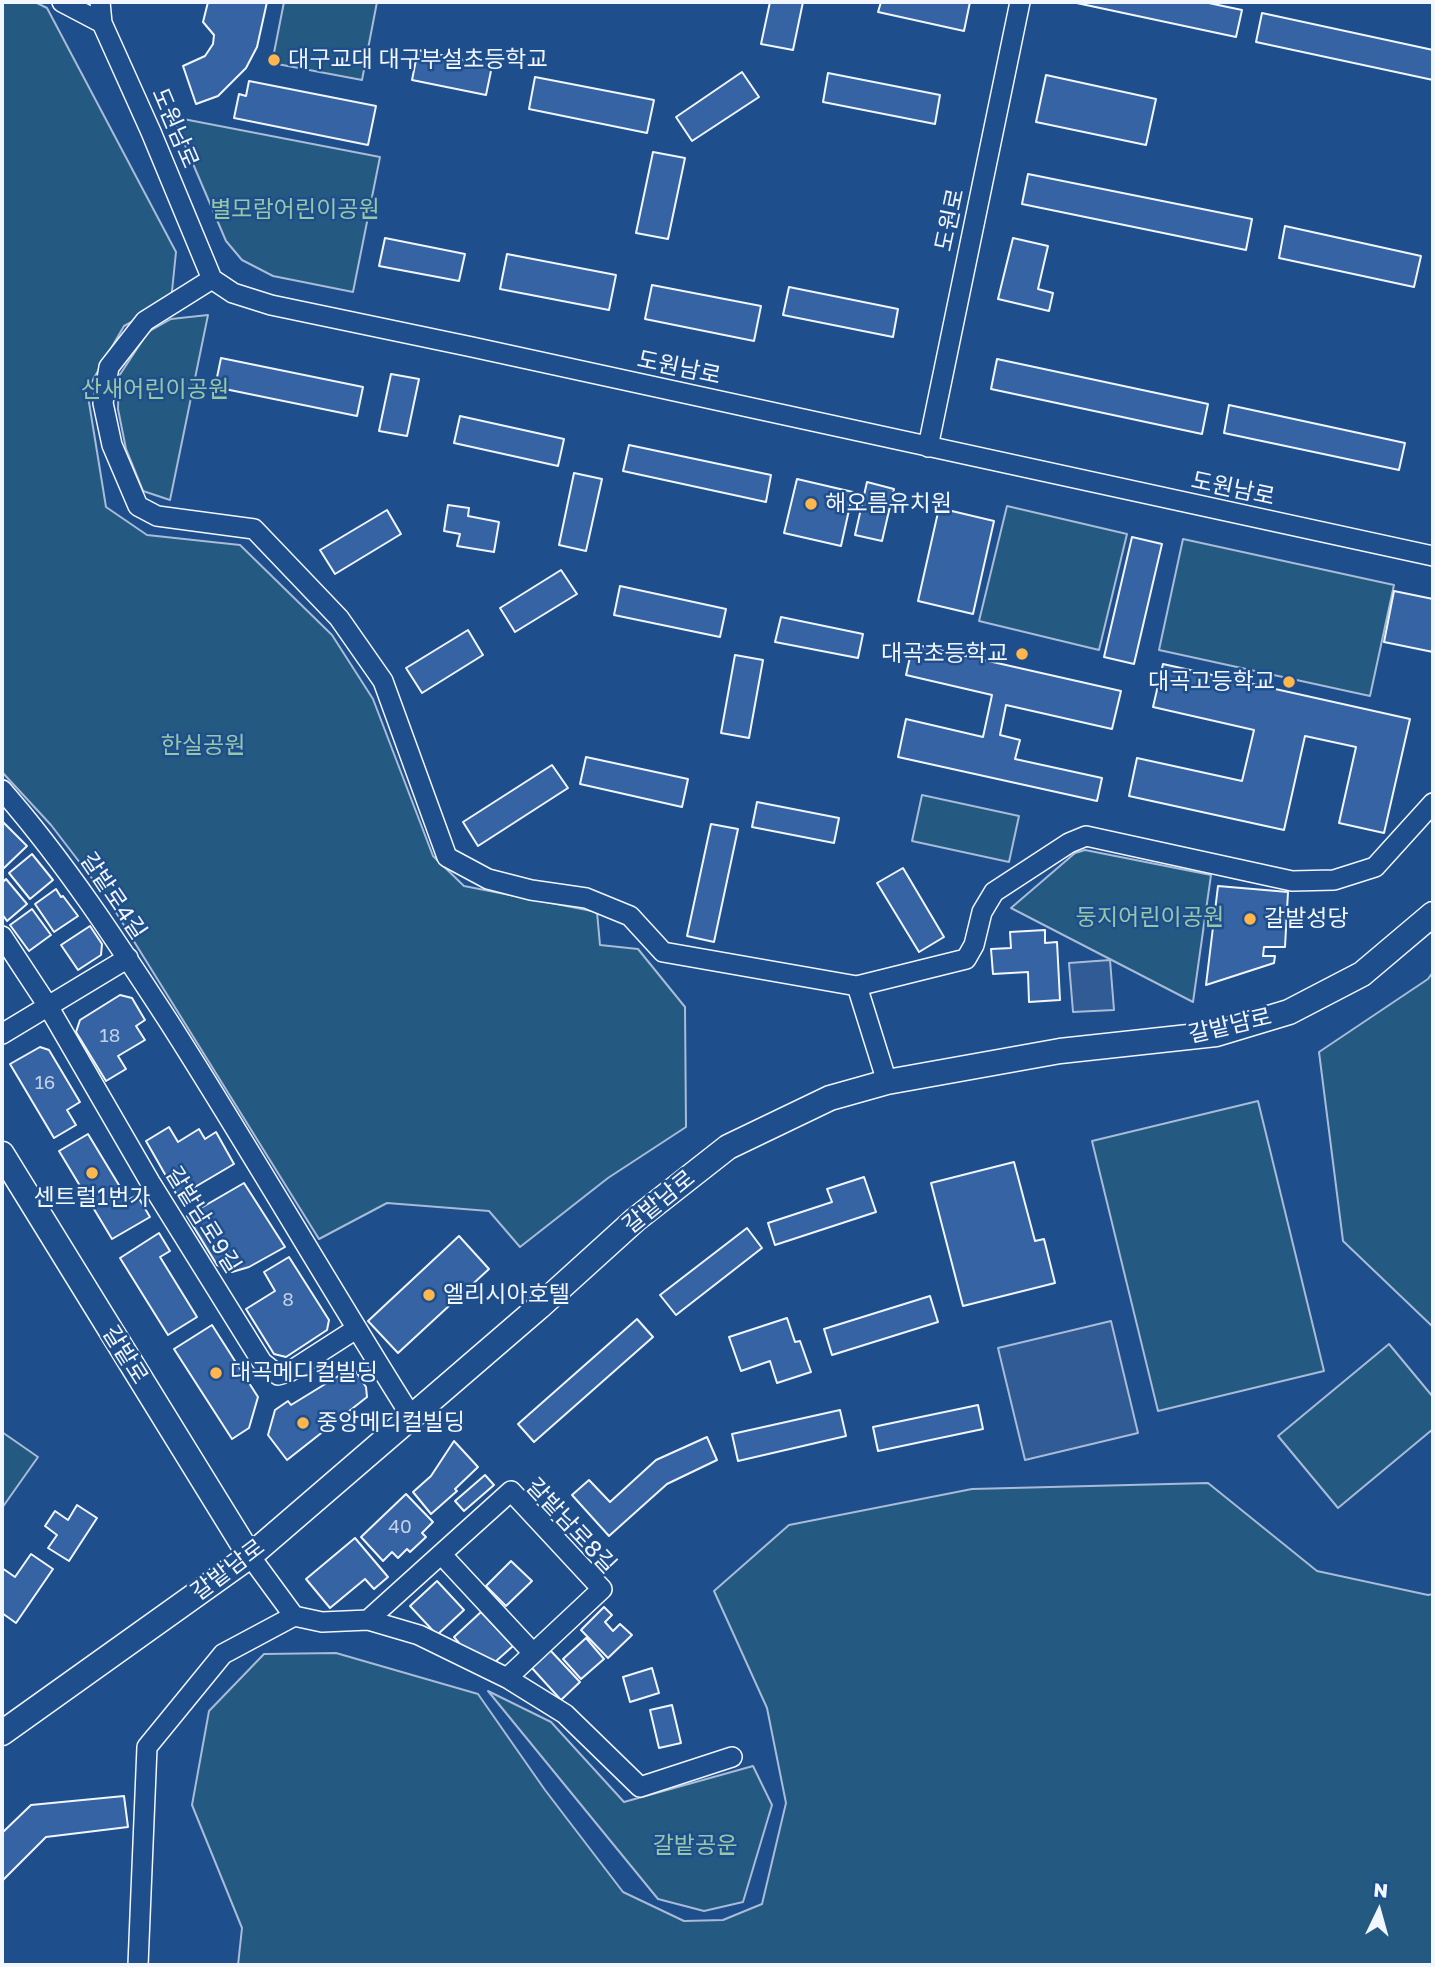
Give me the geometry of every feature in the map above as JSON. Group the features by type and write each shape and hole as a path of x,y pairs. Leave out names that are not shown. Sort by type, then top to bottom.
{"main road":[{"name":"갈밭남로","path":"2,1733 250,1556 539,1307 635,1220 728,1147 830,1098 887,1082 1060,1051 1216,1034 1289,1012 1362,974 1433,914"},
{"name":"갈밭로","path":"2,1154 250,1556"}],"street":[{"path":"62,2 102,23"},
{"name":"도원남로","path":"100,2 102,23 212,279 233,293 271,305 1433,556"},
{"name":"도원로","path":"928,447 1020,2"},
{"path":"212,279 145,321 109,367 103,403 112,445 138,506 157,516 254,529 340,618 383,681 447,857 488,879 531,890 586,898 630,916 663,952 857,986 966,959 974,945 982,912 994,892 1069,843 1086,836 1292,881 1334,880 1375,867 1433,803"},
{"name":"갈밭로4길","path":"2,790 68,871 128,958 2,1034"},
{"path":"2,936 48,1006"},
{"path":"128,958 239,1133 411,1416"},
{"path":"857,986 887,1082"},
{"name":"갈밭남로9길","path":"48,1006 150,1182 262,1362 278,1375 289,1372 356,1329"},
{"name":"갈밭남로8길","path":"368,1620 511,1491 602,1589 507,1678"},
{"path":"441,1554 533,1653"},
{"path":"250,1556 294,1616"},
{"path":"138,1965 147,1747 223,1654 294,1616 322,1622 368,1620 419,1635 507,1678 565,1714 640,1787 732,1757"}],"green space":[{"name":"한실공원","path":"2,2 35,2 47,8 176,252 171,301 124,326 87,390 106,507 147,535 240,545 332,635 373,699 433,856 464,886 597,912 600,945 638,949 685,1007 686,1127 608,1178 520,1247 489,1211 387,1203 319,1239 107,898 51,825 2,772"},
{"path":"284,2 377,2 362,80 272,63"},
{"name":"별모람어린이공원","path":"173,117 380,157 353,292 273,276 242,260 226,241"},
{"name":"산새어린이공원","path":"208,315 170,500 143,491 126,449 118,409 119,376 148,332 171,319"},
{"path":"1007,506 1127,534 1099,650 979,621"},
{"path":"1183,539 1394,585 1370,696 1159,650"},
{"path":"922,795 1019,816 1009,862 912,841"},
{"name":"둥지어린이공원","path":"1085,850 1211,875 1193,1002 1011,908 1075,853"},
{"path":"1433,972 1433,1327 1343,1241 1319,1052 1428,979"},
{"path":"1258,1101 1324,1371 1158,1411 1092,1141"},
{"path":"1389,1344 1433,1397 1433,1429 1338,1508 1278,1436"},
{"path":"2,1432 38,1457 2,1508"},
{"path":"1208,1483 1317,1571 1433,1594 1433,1965 238,1965 242,1928 192,1805 209,1711 264,1654 336,1653 478,1694 545,1790 623,1892 684,1921 723,1920 762,1904 786,1803 767,1708 714,1591 789,1525 972,1489"},
{"name":"갈밭공운","path":"488,1691 551,1722 624,1802 753,1766 772,1805 743,1902 704,1911 658,1899"}],"shaded area":[{"path":"1110,960 1114,1010 1073,1012 1069,963"},
{"path":"1111,1321 1138,1433 1025,1460 998,1348"}],"building":[{"path":"208,2 267,2 257,47 246,68 218,96 196,104 183,66 205,56 213,44 214,35 203,22"},
{"path":"770,2 803,2 793,50 761,44"},
{"path":"881,2 970,2 964,31 878,12"},
{"path":"1072,2 1204,2 1242,10 1236,37"},
{"path":"1262,13 1433,50 1433,80 1256,42"},
{"path":"418,50 492,66 486,95 412,80"},
{"path":"742,72 759,97 692,141 676,117"},
{"path":"828,73 940,95 935,124 823,102"},
{"path":"1046,75 1156,99 1146,145 1036,122"},
{"path":"535,77 654,100 647,133 529,109"},
{"path":"249,81 376,106 368,145 234,118 239,94 246,96"},
{"path":"653,152 685,158 668,239 636,233"},
{"path":"1028,174 1252,219 1246,250 1022,204"},
{"path":"1285,226 1421,256 1414,287 1279,258"},
{"path":"385,238 465,254 459,281 379,266"},
{"path":"1013,238 1048,246 1038,289 1053,293 1049,311 998,299"},
{"path":"507,254 616,275 609,310 500,289"},
{"path":"652,285 761,306 754,341 645,319"},
{"path":"789,287 898,309 893,337 783,315"},
{"path":"221,358 363,387 357,416 215,387"},
{"path":"997,359 1208,404 1202,434 991,389"},
{"path":"391,374 419,379 407,436 379,431"},
{"path":"1229,405 1405,443 1399,470 1224,433"},
{"path":"460,416 564,439 558,466 454,443"},
{"path":"629,445 771,475 766,502 623,471"},
{"path":"574,473 602,479 586,551 559,545"},
{"path":"797,479 853,492 841,546 784,533"},
{"path":"867,482 894,489 882,541 855,535"},
{"path":"448,505 469,508 468,516 499,522 494,552 457,546 460,534 444,531"},
{"path":"939,508 994,521 973,614 918,601"},
{"path":"387,510 401,534 335,574 320,550"},
{"path":"1132,537 1162,544 1134,664 1104,657"},
{"path":"561,570 577,594 515,632 500,608"},
{"path":"620,586 726,609 720,637 614,615"},
{"path":"1394,591 1433,599 1433,652 1384,642"},
{"path":"781,617 863,634 858,658 775,642"},
{"path":"468,630 483,655 422,693 406,668"},
{"path":"913,644 1121,691 1112,729 1006,705 1000,735 1020,740 1015,759 1102,778 1097,801 898,757 906,719 983,737 992,695 906,675"},
{"path":"735,655 763,660 749,738 721,733"},
{"path":"1163,664 1410,719 1384,833 1339,823 1356,747 1305,736 1284,830 1129,796 1137,758 1242,781 1254,730 1153,707"},
{"path":"586,757 688,779 682,807 580,784"},
{"path":"552,765 568,788 478,846 463,822"},
{"path":"757,802 839,818 834,843 752,827"},
{"path":"2,821 27,846 4,868 2,866"},
{"path":"711,824 738,829 714,942 687,936"},
{"path":"32,854 53,880 30,899 9,873"},
{"path":"903,868 944,937 919,952 877,883"},
{"path":"6,879 27,904 7,921 2,914 2,883"},
{"name":"갈밭성당","path":"1218,886 1288,892 1285,947 1264,947 1263,956 1275,956 1274,963 1206,985"},
{"path":"56,889 78,916 54,932 35,904"},
{"path":"32,909 51,935 29,951 10,925"},
{"path":"90,926 102,944 101,955 78,970 61,945"},
{"path":"1045,930 1045,943 1057,942 1060,1000 1029,1002 1028,972 993,974 991,949 1011,948 1010,932"},
{"path":"120,995 132,998 145,1020 136,1026 145,1040 118,1056 126,1069 106,1081 76,1032 80,1020"},
{"path":"40,1047 49,1050 80,1102 67,1110 76,1125 54,1138 10,1064"},
{"path":"169,1127 178,1142 199,1129 205,1139 216,1132 234,1164 178,1197 146,1141"},
{"name":"센트럴1번가","path":"88,1134 128,1200 137,1195 150,1217 112,1239 59,1151"},
{"path":"1014,1162 1035,1241 1044,1239 1055,1283 963,1306 931,1183"},
{"path":"864,1177 876,1212 775,1245 768,1223 832,1202 827,1189"},
{"path":"244,1183 285,1247 249,1267 232,1272 217,1265 187,1216"},
{"path":"747,1228 762,1248 676,1315 660,1295"},
{"path":"159,1233 170,1251 160,1257 197,1317 168,1335 120,1258"},
{"name":"엘리시아호텔","path":"459,1236 489,1269 398,1353 368,1321"},
{"path":"289,1257 329,1320 327,1330 286,1357 274,1354 246,1309 275,1291 264,1272"},
{"path":"930,1296 938,1322 832,1355 824,1329"},
{"path":"787,1318 795,1342 800,1341 811,1372 777,1383 770,1361 741,1371 729,1337"},
{"path":"637,1319 653,1337 534,1442 518,1424"},
{"name":"대곡메디컬빌딩","path":"212,1325 258,1397 249,1428 232,1439 174,1349"},
{"name":"중앙메디컬빌딩","path":"353,1367 366,1387 367,1397 287,1460 268,1435 275,1410 288,1401 291,1405"},
{"path":"978,1405 983,1429 878,1451 873,1427"},
{"path":"840,1410 846,1436 738,1461 732,1434"},
{"path":"707,1437 717,1460 667,1484 609,1536 572,1495 589,1480 610,1502 656,1460"},
{"path":"454,1441 478,1467 455,1489 457,1491 431,1514 413,1492 431,1476"},
{"path":"485,1475 494,1485 464,1511 455,1501"},
{"path":"406,1494 433,1522 422,1533 426,1537 410,1552 407,1549 398,1558 392,1552 383,1561 361,1537"},
{"path":"77,1505 97,1518 69,1561 48,1548 57,1535 45,1526 55,1511 68,1520"},
{"path":"355,1538 388,1577 374,1589 365,1579 330,1608 306,1579"},
{"path":"31,1554 53,1569 16,1623 2,1613 2,1568 15,1577"},
{"path":"511,1561 532,1581 506,1606 486,1586"},
{"path":"437,1581 464,1610 437,1635 410,1606"},
{"path":"604,1607 612,1615 605,1622 613,1631 620,1624 632,1635 608,1658 581,1630"},
{"path":"481,1612 513,1646 495,1662 464,1649 454,1637"},
{"path":"586,1638 604,1659 581,1679 563,1659"},
{"path":"550,1650 580,1682 561,1700 531,1667"},
{"path":"652,1668 659,1693 630,1702 623,1677"},
{"path":"672,1705 681,1743 659,1748 650,1710"},
{"path":"124,1796 128,1827 46,1837 2,1881 2,1833 31,1805"}],"place":[{"name":"대구교대 대구부설초등학교","path":"274,60"},
{"name":"해오름유치원","path":"811,504"},
{"name":"대곡초등학교","path":"1022,654"},
{"name":"대곡고등학교","path":"1289,682"},
{"name":"갈밭성당","path":"1250,919"},
{"name":"센트럴1번가","path":"92,1173"},
{"name":"엘리시아호텔","path":"429,1295"},
{"name":"대곡메디컬빌딩","path":"216,1373"},
{"name":"중앙메디컬빌딩","path":"303,1423"}]}
